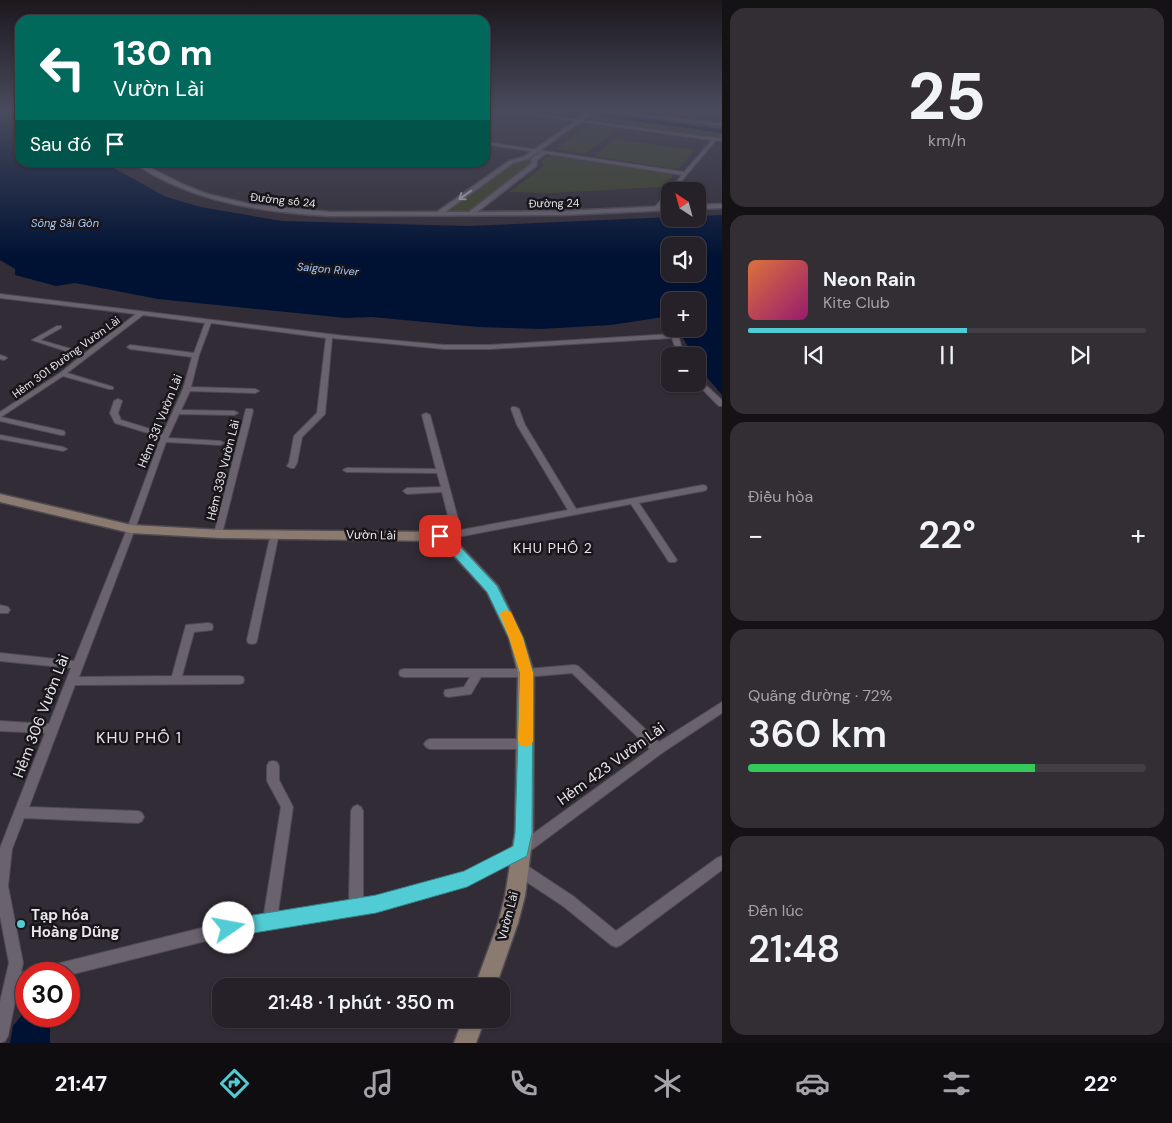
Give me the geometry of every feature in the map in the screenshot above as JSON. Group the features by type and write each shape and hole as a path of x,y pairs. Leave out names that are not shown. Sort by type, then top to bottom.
{"main road":[{"name":"Vườn Lài","path":"0,498 131,529 218,534 451,536 493,589 516,638 526,673 524,833 508,923 489,978"},
{"path":"466,1043 471,1028"}],"street":[{"path":"438,214 511,162 516,161"},
{"path":"470,214 534,165 534,161"},
{"path":"600,161 686,174"},
{"path":"679,182 697,161"},
{"name":"Đường số 24","path":"143,167 189,189 218,200 252,208 330,214 438,214"},
{"path":"657,208 661,203"},
{"path":"706,207 722,206"},
{"name":"Đường 24","path":"438,214 565,213 661,208"},
{"path":"0,296 329,336 434,346 490,347 668,335 676,338 678,347"},
{"name":"Hẻm 301 Đường Vườn Lài","path":"2,412 62,374 142,313"},
{"name":"Hẻm 331 Vườn Lài","path":"131,529 164,438 187,389 196,355 208,322"},
{"path":"59,327 35,340 86,356"},
{"path":"291,466 298,436 321,414 329,336"},
{"path":"130,347 196,355"},
{"path":"62,374 111,388"},
{"path":"187,389 254,391"},
{"path":"706,389 722,404"},
{"path":"118,401 114,413 118,421 164,438 220,443"},
{"path":"515,408 521,425 573,511"},
{"name":"Hẻm 339 Vườn Lài","path":"218,534 249,411"},
{"path":"177,412 234,413"},
{"path":"426,415 444,488 451,536 573,511 635,502 703,488"},
{"path":"0,419 61,433"},
{"path":"0,437 63,448"},
{"path":"347,470 440,471"},
{"path":"407,491 444,488"},
{"path":"635,502 672,560"},
{"name":"Hẻm 306 Vườn Lài","path":"16,962 1,886 6,849 131,529"},
{"path":"252,640 275,533"},
{"path":"176,680 190,628 208,627"},
{"path":"0,657 78,665"},
{"path":"404,673 526,673 574,669 658,749"},
{"path":"449,693 467,691 478,673"},
{"path":"72,681 239,680"},
{"name":"Hẻm 423 Vườn Lài","path":"521,850 658,749 722,707"},
{"path":"0,726 53,729"},
{"path":"430,744 526,744"},
{"path":"270,920 287,807 273,781 273,766"},
{"path":"356,907 357,811"},
{"path":"21,812 138,817"},
{"path":"80,965 246,924 376,904 467,878 521,850"},
{"path":"518,867 568,901 616,940 722,862"},
{"name":"Hẻm 306 Vườn Lài","path":"1,1031 15,991"}],"green space":[{"path":"530,161 531,165 471,211 454,212 448,210 514,162"},
{"path":"541,161 584,161 673,176 666,182 661,182 661,187 550,193 509,192 544,166"},
{"path":"623,161 686,161 680,168 674,169"}],"water":[{"name":"Sông Sài Gòn","path":"0,161 15,161 15,167 112,167 166,197 201,207 282,221 468,226 661,217 661,228 706,228 706,216 722,215 722,395 706,376 706,347 688,347 682,337 706,337 706,292 661,292 661,317 611,325 540,329 478,327 372,317 346,318 158,299 75,283 56,286 15,275 15,269 0,260"},
{"path":"15,1024 15,1027 49,1027 50,1043 10,1043"}],"slow traffic":[{"path":"506,615 516,638 526,673 526,741"}],"place":[{"name":"Tạp hóa Hoàng Dũng","path":"21,924"}],"district":[{"name":"KHU PHỐ 2","path":"553,548"},
{"name":"KHU PHỐ 1","path":"139,737"}],"route":[{"path":"229,928 376,904 467,878 521,850 524,833 526,673 516,638 493,589 445,538 440,536"}],"water label":[{"name":"Saigon River","path":"328,269"}]}
